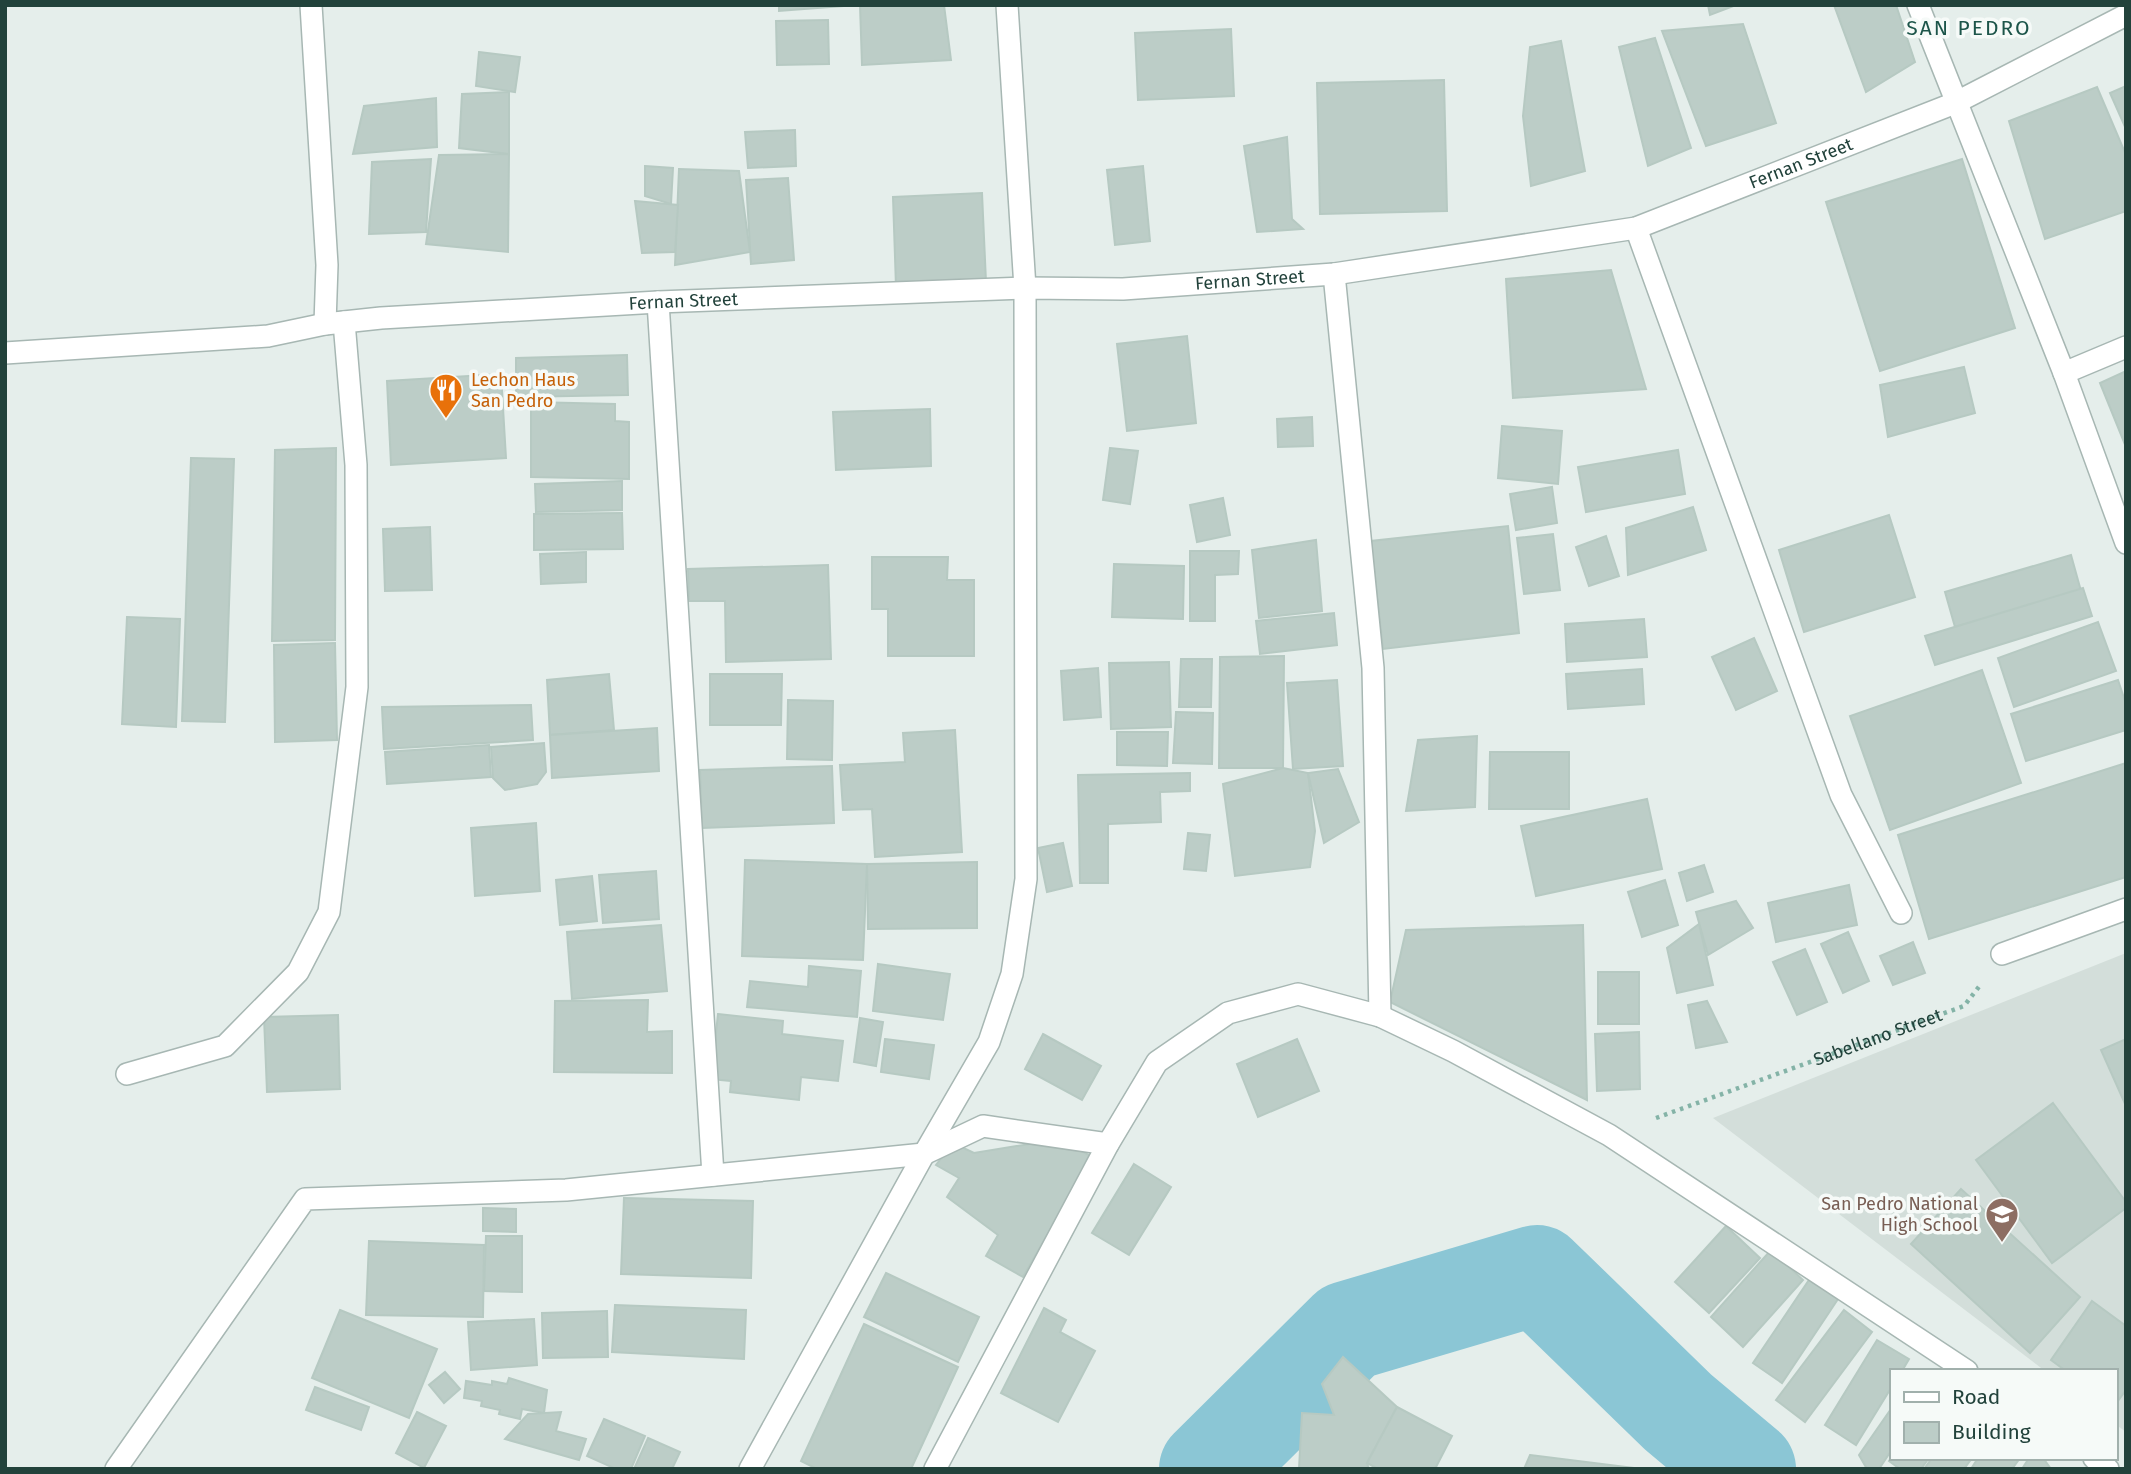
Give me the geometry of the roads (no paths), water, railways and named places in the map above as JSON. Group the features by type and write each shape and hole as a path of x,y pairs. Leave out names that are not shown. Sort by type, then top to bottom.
{"street":[{"path":"127,1074 225,1046 298,972 329,912 357,687 356,464 327,265 311,5"},
{"path":"750,1469 989,1042 1013,974 1026,879 1025,288 1007,5"},
{"path":"1918,5 2063,373 2126,544"},
{"name":"Fernan Street","path":"5,353 268,336 334,323 658,302 1025,288 1123,289 1334,274 1636,228 1955,103 2126,15"},
{"path":"1636,228 1841,795 1901,913"},
{"path":"1334,274 1373,668 1380,1016"},
{"path":"658,302 713,1175"},
{"path":"2063,373 2126,347"},
{"path":"2002,954 2126,909"},
{"path":"935,1469 1108,1144 1157,1062 1227,1013 1298,994 1380,1016 1453,1051 1609,1135 1964,1369"},
{"path":"116,1469 305,1199 566,1190 924,1154 983,1126 1108,1144"}],"waterway":[{"path":"1209,1469 1348,1331 1537,1275 1678,1412 1746,1469"}],"place":[{"name":"Lechon Haus San Pedro","path":"446,420"},
{"name":"San Pedro National High School","path":"2002,1244"}],"district":[{"name":"SAN PEDRO","path":"1969,28"}]}
